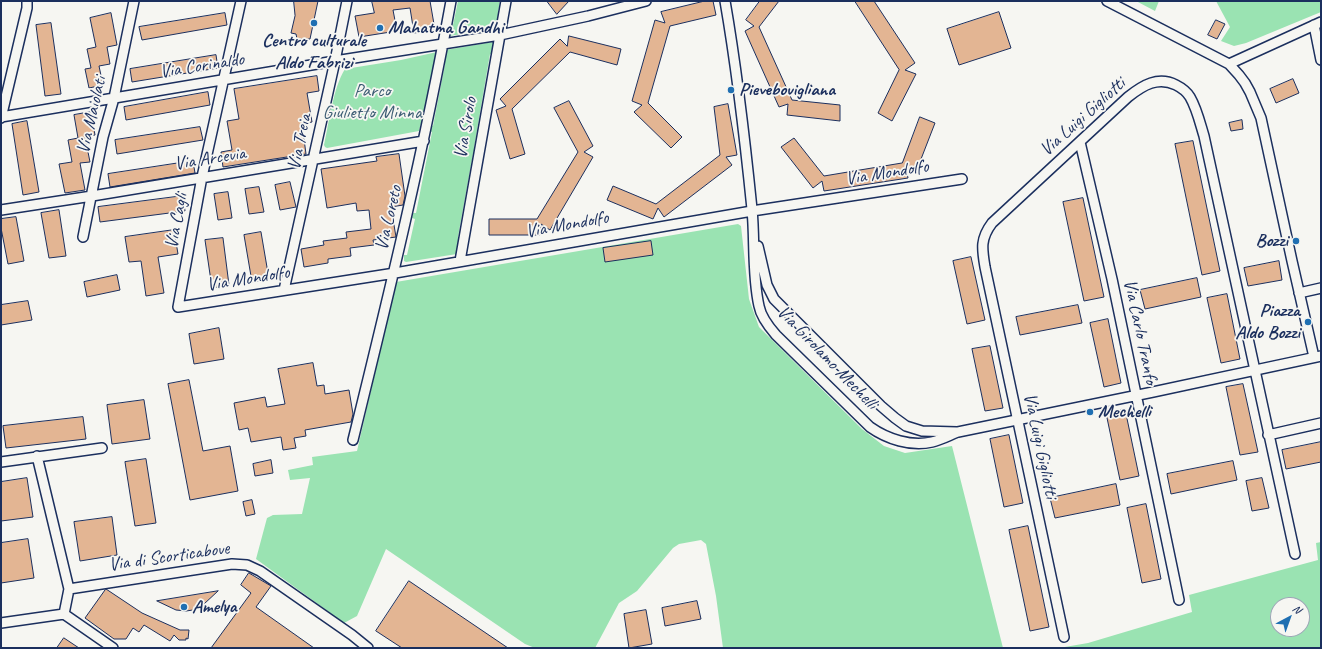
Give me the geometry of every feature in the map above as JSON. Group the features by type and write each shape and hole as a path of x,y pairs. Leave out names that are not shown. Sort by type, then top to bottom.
{"street":[{"path":"1,117 27,8 27,1"},
{"name":"Via Maiolati","path":"83,237 103,137 114,98 134,1"},
{"name":"Via Cagli","path":"178,307 202,177 241,1"},
{"name":"Via Treia","path":"284,290 314,159 347,1"},
{"name":"Via Loreto","path":"353,440 395,272 424,141 444,44 451,1"},
{"name":"Via Sirolo","path":"460,261 506,1"},
{"name":"Via Corinaldo","path":"1,117 500,35 588,16 646,1"},
{"path":"725,1 743,123 752,211"},
{"path":"1107,1 1229,64 1245,83 1261,118 1299,293 1318,356"},
{"path":"1229,64 1318,24 1321,60"},
{"name":"Via Luigi Gigliotti","path":"1064,637 985,268 982,247 984,236 992,223 1128,97 1148,84 1158,81 1169,82 1180,87 1187,93 1194,106 1204,136 1295,554"},
{"name":"Via Arcevia","path":"1,210 424,141"},
{"name":"Via Carlo Tranfo","path":"1080,142 1112,279 1179,600"},
{"name":"Via Mondolfo","path":"178,307 395,272 752,211 962,179"},
{"name":"Via Girolamo Mechelli","path":"752,211 766,285 771,295 779,305 881,406 901,423 912,428 922,430 958,432"},
{"name":"Via Girolamo Mechelli","path":"752,211 755,274 759,307 765,320 776,334 866,423 876,431 892,439 919,443 931,442 958,432 1318,356"},
{"path":"1299,293 1321,288"},
{"path":"1268,435 1321,423"},
{"path":"1,462 102,448"},
{"path":"37,456 69,589 64,614"},
{"name":"Via di Scorticabove","path":"69,589 232,564 247,565 260,571 352,635 368,648"},
{"path":"1,623 64,614 113,648"}],"green space":[{"path":"458,1 500,1 498,13 501,14 498,28 449,36 450,24 453,25"},
{"path":"1136,1 1159,1 1155,11"},
{"path":"1216,1 1321,1 1321,12 1246,43 1234,46 1221,41 1230,27"},
{"path":"493,42 493,54 490,54 474,148 477,149 476,154 473,154 458,237 462,238 457,254 406,262 404,261 404,255 407,255 415,219 412,218 413,213 416,213 432,132 429,131 430,125 433,126 445,64 442,63 445,50"},
{"name":"Parco Giulietto Minna","path":"437,52 438,56 419,131 327,148 325,147 324,145 334,96 345,69 401,60"},
{"path":"738,224 741,226 749,299 759,327 862,429 884,446 905,453 952,446 1003,648 723,648 716,596 706,544 701,540 679,544 673,548 637,591 619,603 595,648 535,648 525,644 386,549 357,616 344,623 256,559 267,518 273,515 302,514 310,478 290,480 288,470 313,465 312,457 357,451 396,282"},
{"path":"1321,542 1321,648 1059,648 1088,643 1192,612 1189,595 1318,560 1316,543"}],"building":[{"path":"294,1 318,1 310,39 297,39 296,34 291,33 295,16"},
{"path":"372,1 430,1 435,30 414,33 410,8 393,10 397,31 359,37 355,16 374,13"},
{"path":"547,1 569,1 557,14"},
{"path":"705,1 713,1 716,15 670,26 648,103 682,137 671,148 634,112 642,105 632,101 655,20 665,23 661,12"},
{"path":"760,1 779,1 759,27 792,100 840,105 840,121 787,115 788,104 779,107 745,31 754,26 746,20"},
{"path":"855,1 874,1 915,63 905,70 916,74 892,121 878,113 899,70"},
{"path":"999,12 1011,48 959,65 947,29"},
{"path":"111,13 117,45 107,47 110,64 99,66 103,85 89,88 85,69 91,68 87,49 96,47 90,18"},
{"path":"225,13 227,25 142,40 139,27"},
{"path":"1216,20 1225,24 1217,39 1208,35"},
{"path":"51,23 61,94 45,96 36,25"},
{"path":"569,36 621,49 617,65 570,52 512,109 525,154 510,159 496,110 506,106 500,99 560,39 567,46"},
{"path":"216,55 218,68 132,82 130,69"},
{"path":"317,76 319,91 307,93 312,122 302,124 306,154 223,167 221,152 232,150 227,121 239,119 234,89"},
{"path":"1293,79 1299,93 1276,103 1270,89"},
{"path":"208,92 210,105 126,120 124,107"},
{"path":"569,101 593,146 584,152 593,157 550,230 541,224 540,235 489,235 489,219 537,219 578,152 554,108"},
{"path":"728,104 737,155 726,157 732,165 664,217 658,208 653,219 607,200 613,186 656,204 720,155 714,107"},
{"path":"91,112 95,135 85,137 90,162 80,163 85,190 65,193 59,164 72,162 68,140 78,138 74,115"},
{"path":"920,117 935,123 916,172 906,168 908,178 824,191 822,181 813,188 781,147 794,138 824,176 902,163"},
{"path":"1242,120 1243,129 1231,131 1229,123"},
{"path":"27,121 39,192 23,195 12,124"},
{"path":"200,127 203,140 117,154 115,140"},
{"path":"1193,141 1220,271 1202,275 1175,144"},
{"path":"399,154 405,196 403,205 391,207 396,237 373,240 374,245 350,248 351,256 328,259 328,263 304,267 301,249 324,245 323,241 347,238 346,232 371,229 369,210 357,211 356,203 327,208 321,169 377,161 376,157"},
{"path":"193,161 195,173 110,187 108,174"},
{"path":"290,182 296,207 280,210 275,185"},
{"path":"259,187 264,212 249,214 245,189"},
{"path":"228,192 232,218 218,220 214,194"},
{"path":"183,196 185,211 100,222 98,207"},
{"path":"1083,198 1104,297 1084,301 1063,202"},
{"path":"59,210 66,256 49,258 41,213"},
{"path":"16,217 24,261 8,264 1,228 1,219"},
{"path":"174,230 178,254 158,257 164,293 146,296 141,261 129,262 125,237"},
{"path":"261,232 269,279 252,282 244,235"},
{"path":"223,238 229,285 212,288 205,240"},
{"path":"651,241 653,255 605,262 603,248"},
{"path":"971,257 985,320 967,324 953,261"},
{"path":"1279,261 1282,280 1248,286 1244,268"},
{"path":"117,275 120,290 87,297 84,282"},
{"path":"1197,278 1201,297 1145,309 1140,290"},
{"path":"1227,294 1240,359 1221,363 1207,298"},
{"path":"28,301 32,320 1,325 1,305"},
{"path":"1078,305 1082,323 1020,335 1016,317"},
{"path":"1108,319 1121,383 1104,387 1090,323"},
{"path":"219,328 224,359 194,364 189,334"},
{"path":"990,346 1003,408 985,411 972,349"},
{"path":"313,363 317,386 324,385 325,394 349,390 353,414 351,422 305,430 306,436 294,438 296,448 283,450 281,437 251,442 248,428 239,430 234,403 265,397 267,407 285,404 278,369"},
{"path":"189,380 203,451 230,446 238,491 190,500 168,384"},
{"path":"1243,384 1258,452 1240,455 1226,387"},
{"path":"144,400 150,439 112,444 107,405"},
{"path":"1125,409 1139,476 1120,480 1106,413"},
{"path":"83,417 86,439 6,448 3,426"},
{"path":"1009,435 1023,503 1004,507 990,439"},
{"path":"1321,442 1321,462 1286,469 1282,450"},
{"path":"146,459 156,523 135,526 125,462"},
{"path":"271,460 273,473 255,476 253,464"},
{"path":"1233,461 1237,480 1171,494 1167,474"},
{"path":"27,478 33,517 1,521 1,482"},
{"path":"1262,478 1269,508 1252,511 1246,481"},
{"path":"1116,484 1120,505 1055,518 1050,498"},
{"path":"252,500 255,514 246,516 243,502"},
{"path":"1146,504 1161,579 1142,583 1127,508"},
{"path":"112,517 117,555 80,561 74,522"},
{"path":"1028,526 1049,627 1030,631 1009,530"},
{"path":"28,539 34,578 1,583 1,543"},
{"path":"249,573 271,586 256,607 314,648 211,648 251,593 241,585"},
{"path":"409,581 508,648 402,648 376,631"},
{"path":"106,589 142,613 180,630 189,630 188,639 186,638 186,640 179,640 174,635 170,641 144,625 139,632 133,628 126,639 114,639 85,618"},
{"path":"218,591 204,604 193,610 176,610 157,601"},
{"path":"697,601 701,619 665,626 662,608"},
{"path":"646,610 652,644 629,648 624,614"},
{"path":"64,638 79,648 57,648"}],"place":[{"name":"Centro culturale Aldo Fabrizi","path":"314,23"},
{"name":"Mahatma Gandhi","path":"380,28"},
{"name":"Pievebovigliana","path":"731,90"},
{"name":"Bozzi","path":"1296,241"},
{"name":"Piazza Aldo Bozzi","path":"1308,322"},
{"name":"Mechelli","path":"1090,412"},
{"name":"Amelya","path":"184,607"}]}
